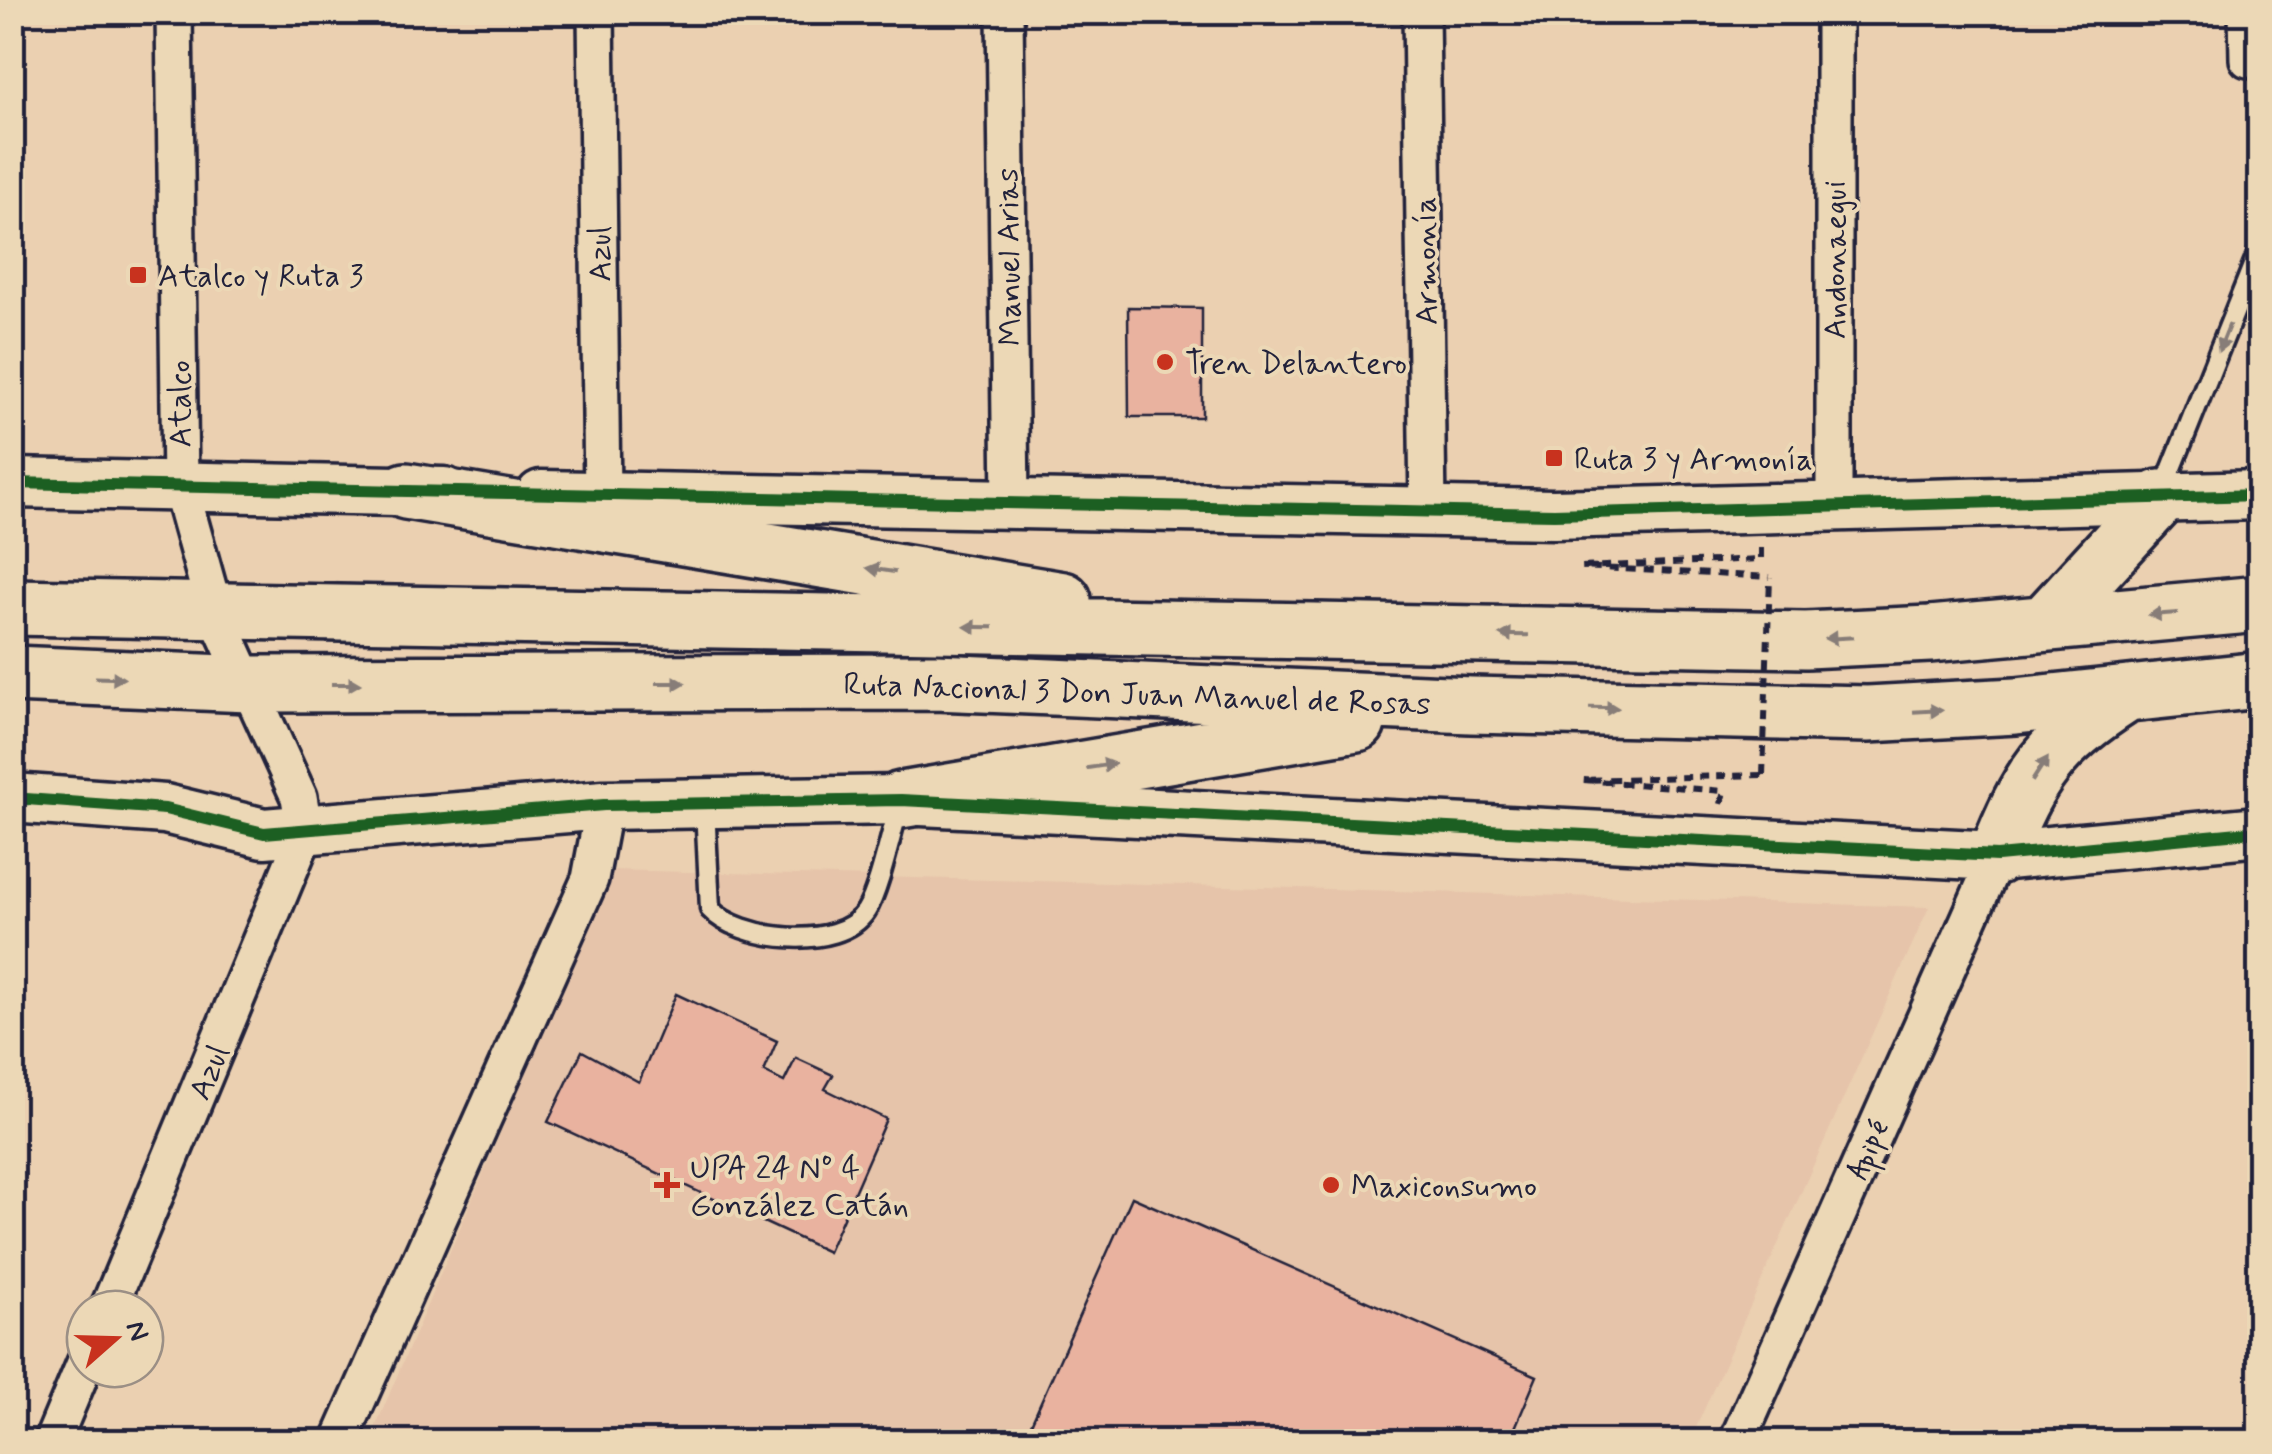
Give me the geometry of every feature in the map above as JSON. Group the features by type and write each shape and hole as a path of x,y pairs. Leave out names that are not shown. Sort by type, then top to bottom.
{"highway":[{"path":"406,492 1254,632"},
{"path":"2046,622 2160,498"},
{"name":"Ruta Nacional 3 Don Juan Manuel de Rosas","path":"12,607 1806,640 2260,604"},
{"name":"Ruta Nacional 3 Don Juan Manuel de Rosas","path":"12,674 249,684 936,682 1471,704 1868,714 2016,706 2260,680"},
{"path":"1997,856 2016,808 2044,759 2075,728 2130,692"},
{"path":"902,800 1471,704"}],"street":[{"name":"Atalco","path":"174,12 180,486 215,612 299,796 304,833"},
{"name":"Azul","path":"596,12 602,496"},
{"name":"Manuel Arias","path":"1005,12 1012,502"},
{"name":"Armonía","path":"1422,12 1428,510"},
{"name":"Andonaegui","path":"1834,12 1834,508"},
{"path":"2247,12 2248,59"},
{"path":"12,483 1554,514 2260,495"},
{"path":"12,798 149,807 264,833 304,833 604,804 902,800 1997,856 2260,832"},
{"path":"340,1442 590,879 604,804"},
{"name":"Azul","path":"116,1289 304,833"},
{"name":"Apipé","path":"1737,1442 1997,856"},
{"path":"52,1442 74,1389"}],"lane":[{"path":"2160,498 2260,248"},
{"path":"705,801 710,909 722,923 802,941 842,928 865,913 902,800"}],"path":[{"path":"1714,839 1724,791 1582,780 1762,775 1770,576 1582,567 1761,559 1760,511"}],"shaded area":[{"name":"Maxiconsumo","path":"612,870 1929,907 1690,1441 369,1442"}],"building":[{"name":"Tren Delantero","path":"1128,307 1202,308 1202,417 1129,417"},
{"path":"676,994 777,1041 764,1072 784,1082 796,1058 833,1075 825,1089 886,1119 828,1252 548,1122 582,1051 639,1082"},
{"path":"1132,1197 1537,1376 1509,1442 1023,1442"}],"cycle path":[{"path":"12,483 1554,514 2260,495"},
{"path":"12,798 165,809 264,833 604,805 901,800 1997,856 2260,831"}],"place":[{"name":"Atalco y Ruta 3","path":"138,275"},
{"name":"Tren Delantero","path":"1165,362"},
{"name":"Ruta 3 y Armonía","path":"1554,458"},
{"name":"UPA 24 Nº 4 González Catán","path":"667,1185"},
{"name":"Maxiconsumo","path":"1331,1185"}]}
